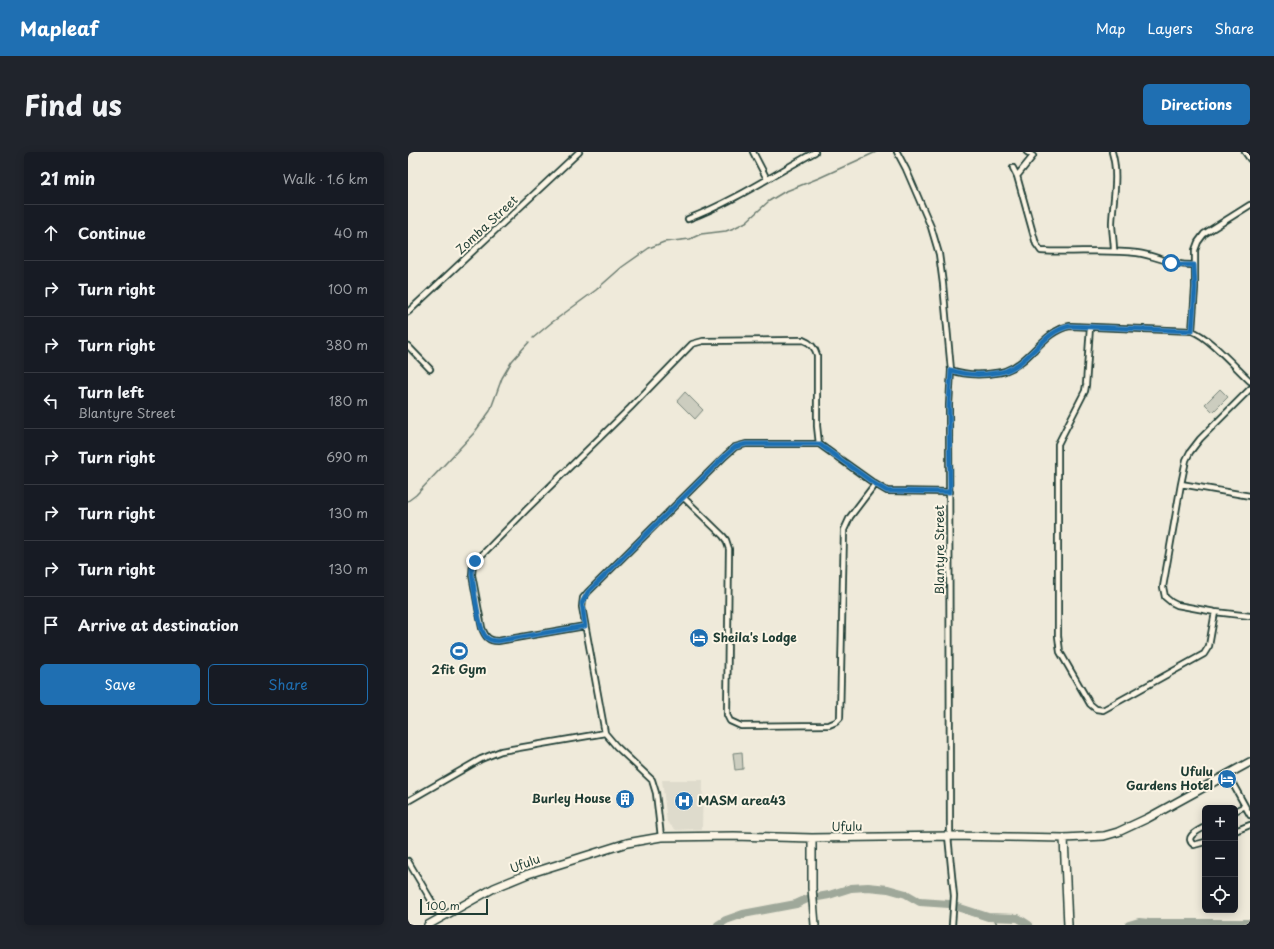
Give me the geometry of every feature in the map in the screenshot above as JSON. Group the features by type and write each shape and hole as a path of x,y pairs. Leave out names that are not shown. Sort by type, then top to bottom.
{"street":[{"name":"Zomba Street","path":"408,312 580,152"},
{"path":"753,152 766,179"},
{"path":"688,219 710,211 736,198 766,179 815,152"},
{"name":"Blantyre Street","path":"897,152 931,227 939,254 951,370 949,405 949,836 954,896 952,925"},
{"path":"1017,176 1034,154 1027,152"},
{"path":"1112,152 1115,163 1112,224 1114,251"},
{"path":"1245,152 1250,160"},
{"path":"1013,168 1017,176 1036,244 1041,251 1114,251 1145,254 1180,265 1194,265"},
{"path":"1192,331 1196,245 1200,237 1250,205"},
{"path":"951,370 959,373 979,375 1005,372 1023,360 1055,331 1070,326 1192,331 1202,336 1250,381"},
{"path":"1090,327 1085,391 1058,444 1058,645 1060,652 1090,704 1096,709 1104,710 1204,654 1209,646 1215,612"},
{"path":"585,626 498,641 489,639 484,634 482,628 472,575 473,564 630,408 689,346 696,342 710,340 803,340 813,345 817,355 817,426 819,444"},
{"path":"408,346 430,369"},
{"path":"1250,389 1200,439 1186,460 1163,583 1164,594 1168,600 1174,604 1215,612 1250,616"},
{"path":"662,837 656,793 652,780 616,746 605,733 582,607 583,598 585,595 728,453 739,445 819,444 887,491 950,492"},
{"path":"684,498 723,536 729,549 727,715 730,721 741,726 829,725 836,722 840,718 844,530 850,517 875,484"},
{"path":"1181,484 1250,496"},
{"path":"408,801 481,759 501,751 605,733"},
{"name":"Ufulu","path":"428,925 494,888 528,874 628,843 662,837 734,836 812,838 949,836 1064,838 1112,835 1148,818 1250,762"},
{"path":"1228,775 1250,815"},
{"path":"1238,810 1245,806"},
{"path":"1238,830 1250,825"},
{"path":"1202,829 1192,834 1190,838 1194,845 1202,843"},
{"path":"812,838 812,888 815,925"},
{"path":"1064,838 1068,925"},
{"path":"408,861 441,917"}],"shaded area":[{"path":"1220,389 1228,397 1213,412 1205,404"},
{"path":"685,392 703,410 695,419 677,401"},
{"path":"742,752 743,769 735,770 733,753"},
{"name":"MASM area43","path":"662,780 703,780 702,829 676,830 667,822"}],"waterway":[{"path":"533,338 596,290 622,267 649,248 664,242 690,239 701,234 726,231 734,228 746,222 769,201 784,192 876,152"},
{"path":"408,501 416,495 474,433 490,411 502,378 512,361 529,342"},
{"path":"718,925 726,920 743,914 796,904 807,899 829,895 851,888 868,887 888,889 906,894 920,902 949,904"},
{"path":"954,906 988,917 1018,918 1029,925"},
{"path":"994,917 997,925"},
{"path":"1129,925 1139,922 1250,923"}],"place":[{"name":"Sheila's Lodge","path":"699,638"},
{"name":"2fit Gym","path":"459,651"},
{"name":"Ufulu Gardens Hotel","path":"1227,779"},
{"name":"Burley House","path":"625,799"},
{"name":"MASM area43","path":"684,801"}],"route":[{"path":"475,561 471,572 482,628 486,637 498,641 585,626 582,603 583,598 588,592 731,450 739,445 819,444 887,491 950,492 949,405 951,370 959,373 979,375 1005,372 1023,360 1055,331 1070,326 1192,331 1195,301 1194,265 1180,265 1171,263"}]}
